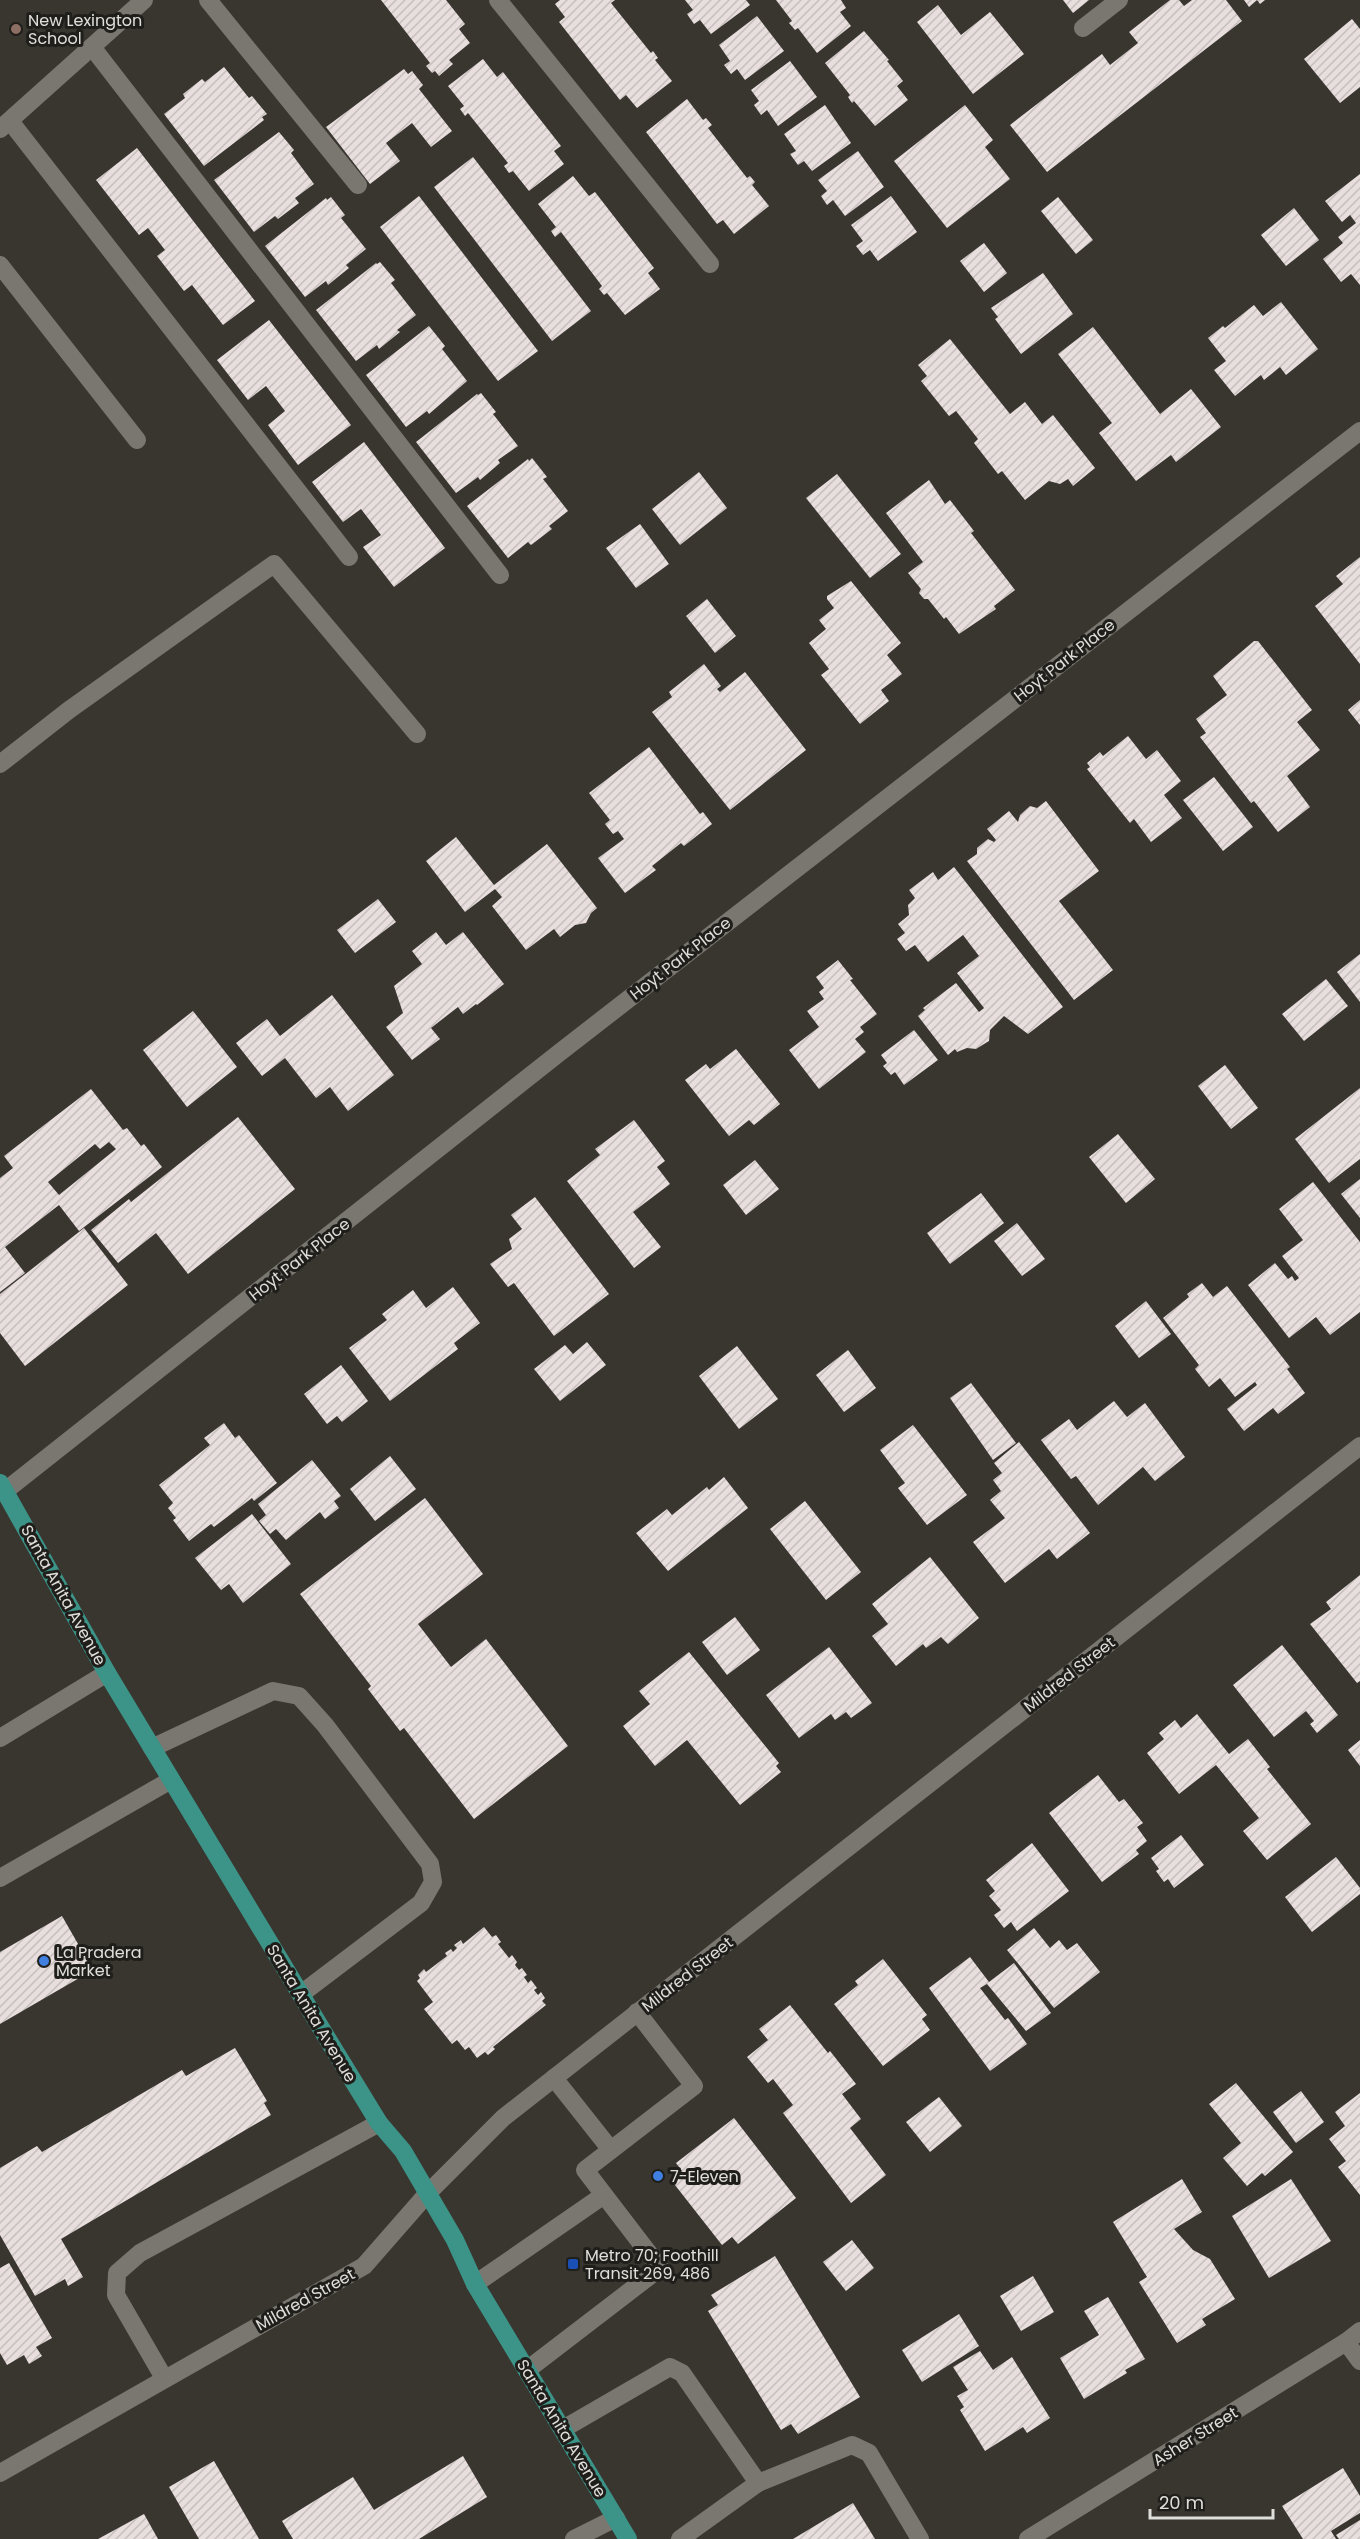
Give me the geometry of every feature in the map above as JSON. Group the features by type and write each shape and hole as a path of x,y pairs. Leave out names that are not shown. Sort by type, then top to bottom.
{"main road":[{"name":"Santa Anita Avenue","path":"2,1490 107,1673 379,2124 403,2151 455,2240 475,2284 628,2539"}],"street":[{"path":"144,0 5,125 349,557"},
{"path":"208,0 358,185"},
{"path":"498,0 710,264"},
{"path":"1083,28 1119,0"},
{"path":"92,47 500,575"},
{"path":"0,265 137,440"},
{"name":"Hoyt Park Place","path":"2,1490 558,1053 1360,431"},
{"path":"0,764 69,710 274,564 417,734"},
{"name":"Mildred Street","path":"0,2473 364,2266 428,2194 503,2118 1360,1446"},
{"path":"0,1738 107,1673"},
{"path":"153,1748 273,1691 299,1696 325,1725 430,1864 433,1882 421,1903 301,1994"},
{"path":"0,1878 171,1780"},
{"path":"527,2370 660,2268 585,2170 694,2086 637,2012"},
{"path":"554,2078 611,2150"},
{"path":"164,2378 116,2295 117,2273 140,2253 379,2124"},
{"path":"475,2284 604,2195"},
{"path":"1353,2337 1360,2361"},
{"name":"Asher Street","path":"1028,2539 1353,2337"},
{"path":"563,2429 670,2367 682,2373 758,2483"},
{"path":"680,2539 758,2483 852,2445 869,2453 920,2539"},
{"path":"574,2539 616,2518"}],"building":[{"path":"381,0 446,0 465,24 459,29 470,43 449,60 453,64 439,76 435,71 432,73 426,66 430,63"},
{"path":"560,0 615,0 611,3 651,53 653,51 658,58 655,60 672,81 637,108 626,95 620,100 559,22 565,17 555,4"},
{"path":"685,0 746,0 750,5 711,34 700,20 694,24 687,14 693,10"},
{"path":"776,0 841,0 846,8 840,12 851,26 817,53 798,28 795,30 789,23 792,21"},
{"path":"1063,0 1089,0 1073,13"},
{"path":"1170,0 1179,0 1184,6 1192,0 1226,0 1242,21 1047,172 1010,125 1102,54 1110,65 1138,43 1129,32"},
{"path":"1244,0 1257,0 1249,7"},
{"path":"938,5 961,35 990,12 1024,54 973,94 917,22"},
{"path":"757,16 784,51 745,80 737,69 731,74 724,65 730,61 719,45"},
{"path":"1352,19 1360,29 1360,87 1340,103 1304,59"},
{"path":"864,31 889,60 887,61 903,81 897,86 908,100 875,126 854,101 852,103 848,97 850,95 825,63"},
{"path":"483,59 497,77 503,72 561,146 554,151 564,164 529,191 513,171 509,173 504,166 508,163 468,113 465,116 460,109 464,106 448,86"},
{"path":"790,61 817,97 778,126 767,110 761,115 754,105 759,101 751,90"},
{"path":"224,67 249,98 252,96 267,114 262,117 264,120 204,166 164,114 185,98 183,94 202,79 205,82"},
{"path":"404,69 408,74 412,71 423,85 419,89 452,131 431,147 412,123 386,143 400,161 370,184 326,127"},
{"path":"687,99 703,120 706,118 712,125 708,128 747,178 750,176 755,182 752,185 769,206 734,234 723,220 717,224 646,132"},
{"path":"825,105 851,143 812,171 804,161 798,165 790,154 796,151 784,134"},
{"path":"965,105 993,140 985,147 1010,179 947,228 894,161"},
{"path":"279,132 294,150 291,153 314,184 295,198 299,203 278,219 275,216 254,232 214,180"},
{"path":"137,148 255,301 223,325 192,285 184,291 157,256 165,250 148,228 139,235 96,180"},
{"path":"858,151 884,187 845,216 833,200 827,205 821,196 827,191 818,180"},
{"path":"473,157 591,311 552,341 434,187"},
{"path":"1360,174 1360,285 1351,274 1341,282 1323,259 1343,243 1338,237 1356,223 1350,215 1342,222 1325,201"},
{"path":"573,176 589,196 595,192 654,268 648,273 660,289 625,315 607,293 604,295 599,289 602,286 561,232 555,237 551,231 556,227 538,204"},
{"path":"419,196 538,351 498,381 380,227"},
{"path":"891,196 917,232 878,261 870,250 863,255 856,246 863,241 851,225"},
{"path":"331,197 345,215 341,218 366,249 346,265 349,268 328,285 326,281 305,297 265,246 326,198 327,200"},
{"path":"1058,197 1093,240 1076,254 1041,211"},
{"path":"1294,208 1319,240 1286,266 1261,235"},
{"path":"984,243 1007,273 984,292 960,261"},
{"path":"380,262 395,280 391,283 416,315 397,330 400,332 379,349 377,345 356,361 316,310"},
{"path":"1043,273 1073,314 1021,354 995,319 998,317 991,308"},
{"path":"1281,302 1318,349 1286,375 1280,367 1264,380 1261,375 1235,396 1214,370 1226,361 1208,338 1254,305 1263,316"},
{"path":"269,320 351,425 298,465 268,425 285,411 266,386 248,400 217,360"},
{"path":"429,326 445,346 442,349 467,381 429,414 427,411 406,427 366,375"},
{"path":"1093,327 1160,414 1191,389 1221,427 1176,462 1171,455 1136,481 1099,433 1112,423 1058,354"},
{"path":"950,339 1010,414 1025,402 1042,424 1053,415 1095,468 1073,486 1068,479 1060,484 1049,481 1025,500 1002,471 998,474 974,443 978,439 956,411 949,416 921,381 927,376 918,365"},
{"path":"481,393 496,412 493,414 518,446 498,460 500,463 480,480 478,477 456,493 416,442"},
{"path":"364,442 445,548 394,587 363,547 381,535 361,509 343,522 312,482"},
{"path":"532,458 547,477 543,479 568,511 549,526 552,529 531,545 528,542 508,558 467,506"},
{"path":"699,472 727,508 680,545 652,509"},
{"path":"837,474 901,554 870,578 806,498"},
{"path":"929,480 945,504 950,500 974,531 971,533 1015,590 994,606 996,609 959,634 946,617 944,619 928,599 924,599 919,593 921,589 908,573 923,562 886,513"},
{"path":"640,524 669,564 636,588 606,548"},
{"path":"1360,557 1360,664 1315,606 1343,584 1336,576"},
{"path":"851,581 901,643 887,655 902,674 881,690 889,701 860,724 821,675 829,669 809,643 826,629 819,620 834,608 827,596"},
{"path":"707,599 736,636 715,653 686,616"},
{"path":"1254,641 1258,641 1312,710 1297,722 1320,750 1287,776 1310,807 1278,832 1254,801 1251,803 1200,737 1206,733 1196,719 1227,695 1213,676"},
{"path":"704,664 721,686 717,689 720,692 745,672 806,750 730,810 652,712 672,697 669,692"},
{"path":"1360,700 1360,725 1348,710"},
{"path":"1128,736 1146,759 1157,750 1181,781 1164,795 1182,818 1151,842 1134,819 1130,823 1087,769 1090,767 1087,763 1100,752 1103,756"},
{"path":"649,747 700,814 703,812 712,824 684,846 681,843 652,866 656,870 625,893 598,858 624,839 618,831 613,834 605,824 610,820 589,793"},
{"path":"1214,777 1253,827 1223,851 1183,800"},
{"path":"1046,801 1099,871 1059,901 1113,970 1074,1000 967,861 977,854 977,848 988,839 994,842 996,840 987,829 1009,811 1018,822 1020,815 1030,806 1037,808"},
{"path":"456,837 494,885 547,844 597,908 591,913 586,923 575,925 560,937 554,929 526,950 492,906 502,897 495,889 465,912 426,861"},
{"path":"954,867 1063,1007 1028,1034 1004,1016 990,1030 989,1041 976,1049 967,1048 957,1052 955,1049 948,1055 918,1016 925,1010 923,1008 956,983 979,1012 984,1008 957,973 979,956 963,935 928,962 915,945 906,951 897,939 905,933 898,924 909,915 908,905 915,898 909,890 933,872 938,880"},
{"path":"378,899 396,922 355,953 337,930"},
{"path":"436,932 446,945 463,932 504,984 463,1014 458,1007 431,1028 440,1039 412,1060 386,1027 403,1013 394,986 422,964 412,951"},
{"path":"1360,954 1360,1002 1337,972"},
{"path":"838,960 853,979 850,980 877,1014 860,1027 864,1032 855,1039 866,1052 819,1089 789,1050 819,1027 807,1011 824,999 819,992 824,988 816,977"},
{"path":"1326,979 1348,1006 1304,1041 1282,1014"},
{"path":"332,995 394,1075 348,1111 330,1087 316,1098 285,1058 262,1076 236,1043 267,1019 280,1036"},
{"path":"193,1011 237,1067 187,1107 143,1050"},
{"path":"914,1030 938,1060 904,1085 895,1072 891,1075 883,1066 887,1063 881,1055"},
{"path":"736,1049 780,1104 754,1125 749,1120 729,1136 685,1080 706,1064 710,1069"},
{"path":"1225,1065 1258,1108 1231,1129 1198,1086"},
{"path":"1360,1088 1360,1159 1329,1183 1295,1139"},
{"path":"91,1089 123,1130 127,1128 141,1146 144,1144 162,1167 79,1231 59,1205 5,1247 25,1273 0,1292 0,1178 13,1168 4,1156","holes":["109,1142 116,1149 59,1195 48,1182 95,1144 100,1149"]},
{"path":"238,1117 295,1189 188,1274 156,1233 118,1263 91,1230 129,1199 131,1202"},
{"path":"634,1120 665,1161 657,1167 670,1184 633,1212 661,1247 634,1268 567,1181 600,1155 595,1149"},
{"path":"1118,1134 1155,1179 1126,1203 1089,1157"},
{"path":"755,1160 779,1189 746,1215 723,1185"},
{"path":"1360,1179 1360,1218 1341,1194"},
{"path":"1313,1182 1360,1242 1360,1312 1330,1335 1316,1317 1289,1338 1248,1285 1275,1263 1288,1279 1292,1276 1295,1281 1299,1278 1282,1256 1303,1240 1279,1209"},
{"path":"981,1193 1004,1223 950,1264 927,1233"},
{"path":"535,1197 609,1294 554,1336 514,1283 508,1287 490,1264 512,1249 509,1239 522,1229 511,1215"},
{"path":"1017,1223 1045,1259 1022,1276 994,1241"},
{"path":"84,1228 128,1285 25,1366 0,1333 0,1294"},
{"path":"1202,1283 1213,1297 1227,1286 1290,1367 1287,1369 1305,1393 1278,1414 1273,1408 1244,1431 1227,1409 1257,1385 1255,1382 1235,1397 1220,1378 1209,1387 1195,1369 1199,1365 1163,1318 1189,1297 1187,1294"},
{"path":"453,1287 480,1323 454,1343 458,1349 390,1401 349,1348 387,1320 382,1314 413,1290 426,1308"},
{"path":"1146,1301 1171,1334 1139,1358 1115,1326"},
{"path":"587,1342 606,1365 560,1401 534,1369 565,1345 573,1354"},
{"path":"737,1346 778,1399 739,1429 699,1376"},
{"path":"848,1350 876,1388 844,1412 816,1375"},
{"path":"341,1365 368,1401 342,1422 337,1416 327,1424 304,1394"},
{"path":"971,1383 1016,1443 993,1460 950,1398"},
{"path":"1114,1401 1127,1417 1145,1403 1185,1457 1155,1481 1143,1467 1098,1505 1076,1476 1071,1479 1041,1440 1069,1419 1077,1430"},
{"path":"224,1423 235,1438 239,1435 277,1483 254,1501 252,1498 214,1527 211,1524 189,1541 173,1520 176,1518 168,1508 173,1503 159,1485 210,1445 204,1438"},
{"path":"913,1425 967,1495 927,1525 898,1488 905,1483 880,1450"},
{"path":"1019,1442 1090,1533 1057,1559 1049,1549 1005,1583 973,1542 1005,1518 990,1500 1001,1491 993,1480 1002,1473 994,1463"},
{"path":"390,1456 416,1489 375,1521 350,1489"},
{"path":"312,1460 341,1496 334,1501 339,1508 325,1519 320,1512 286,1540 276,1529 270,1534 259,1521 266,1515 258,1504"},
{"path":"724,1477 748,1508 668,1571 636,1533 667,1509 672,1515 707,1487 709,1490"},
{"path":"425,1498 483,1574 418,1624 451,1667 486,1639 568,1746 474,1819 404,1728 400,1731 368,1689 371,1686 300,1594"},
{"path":"805,1501 861,1572 826,1600 770,1529"},
{"path":"252,1514 291,1564 243,1603 229,1584 221,1590 195,1558"},
{"path":"930,1557 979,1618 948,1644 941,1637 926,1648 923,1644 896,1666 872,1636 888,1624 872,1604"},
{"path":"1360,1575 1360,1681 1357,1683 1310,1624 1331,1609 1326,1602"},
{"path":"735,1617 760,1650 727,1675 702,1642"},
{"path":"1282,1645 1338,1715 1317,1733 1310,1724 1314,1721 1306,1711 1274,1737 1233,1685"},
{"path":"829,1647 872,1703 851,1718 846,1712 835,1720 831,1714 799,1738 766,1695"},
{"path":"689,1652 779,1763 776,1766 781,1772 740,1805 687,1740 655,1766 623,1726 650,1704 639,1691"},
{"path":"1197,1714 1229,1754 1248,1739 1270,1767 1267,1769 1311,1824 1267,1860 1243,1831 1259,1818 1216,1765 1179,1794 1147,1753 1164,1739 1159,1733 1175,1720 1181,1728"},
{"path":"1360,1740 1360,1766 1348,1750"},
{"path":"1098,1775 1119,1802 1124,1799 1143,1823 1137,1827 1147,1841 1136,1850 1139,1854 1102,1882 1049,1813"},
{"path":"1181,1835 1204,1865 1174,1888 1168,1879 1164,1882 1151,1858"},
{"path":"1032,1843 1069,1891 1017,1931 1011,1922 1004,1928 994,1915 1001,1910 989,1896 995,1891 986,1880"},
{"path":"1336,1857 1360,1888 1360,1894 1312,1932 1285,1897"},
{"name":"La Pradera Market","path":"62,1916 93,1970 0,2024 0,1952"},
{"path":"484,1927 492,1937 496,1935 501,1942 498,1944 509,1958 512,1955 517,1962 515,1965 519,1970 522,1968 527,1975 524,1977 528,1983 531,1980 537,1988 534,1990 538,1995 541,1992 545,1998 542,2001 546,2005 493,2047 495,2049 488,2055 485,2052 477,2058 469,2047 465,2050 457,2040 452,2044 424,2009 433,2002 417,1981 420,1978 418,1975 424,1969 426,1972 447,1956 445,1953 451,1949 453,1952 457,1948 454,1945 461,1940 463,1944"},
{"path":"1034,1928 1050,1948 1059,1940 1067,1950 1077,1943 1100,1972 1054,2008 1007,1950"},
{"path":"970,1957 989,1982 1014,1963 1051,2013 1026,2031 987,1984 980,1988 1005,2020 1008,2018 1027,2044 990,2071 929,1988"},
{"path":"883,1959 927,2015 922,2019 930,2030 883,2066 834,2004 858,1985 855,1981"},
{"path":"790,2005 856,2084 842,2094 861,2119 850,2128 886,2175 851,2203 783,2113 793,2105 773,2079 768,2083 747,2057 768,2040 759,2029"},
{"path":"235,2048 267,2101 264,2103 271,2115 61,2239 83,2277 68,2286 65,2279 35,2296 0,2235 0,2168 37,2146 42,2152 182,2070 186,2076"},
{"path":"1236,2083 1293,2152 1265,2176 1262,2173 1247,2186 1223,2158 1241,2143 1209,2104"},
{"path":"1301,2091 1324,2122 1296,2143 1273,2112"},
{"path":"1360,2093 1360,2195 1338,2167 1346,2161 1329,2139 1345,2126 1335,2112"},
{"path":"939,2097 962,2126 930,2152 906,2122"},
{"path":"734,2118 796,2198 738,2244 732,2237 722,2245 671,2180 682,2171 676,2163"},
{"path":"1182,2179 1202,2212 1174,2229 1193,2250 1210,2259 1235,2299 1202,2319 1206,2325 1177,2343 1139,2282 1147,2277 1113,2222"},
{"path":"1291,2179 1331,2241 1269,2278 1232,2216"},
{"path":"852,2240 874,2268 846,2291 823,2262"},
{"path":"775,2256 860,2397 798,2434 791,2424 781,2430 708,2311 718,2305 711,2295"},
{"path":"9,2263 52,2338 36,2347 42,2356 29,2364 24,2355 7,2365 0,2353 0,2268"},
{"path":"1033,2276 1054,2312 1021,2331 1000,2296"},
{"path":"1108,2297 1145,2359 1125,2370 1127,2373 1084,2399 1060,2358 1099,2335 1084,2311"},
{"path":"959,2314 979,2346 922,2382 902,2350"},
{"path":"980,2351 993,2370 1012,2357 1050,2418 1027,2433 1023,2427 985,2451 960,2410 964,2407 957,2396 968,2390 953,2367"},
{"path":"463,2456 487,2497 419,2539 293,2539 282,2521 353,2477 374,2510"},
{"path":"214,2461 259,2539 199,2539 169,2487"},
{"path":"1343,2468 1360,2496 1360,2513 1331,2531 1336,2539 1303,2539 1282,2506"},
{"path":"853,2503 875,2539 793,2539"},
{"path":"144,2514 158,2539 98,2539"},
{"path":"1360,2520 1360,2539 1339,2539 1336,2535"}],"place":[{"name":"New Lexington School","path":"16,29"},
{"name":"La Pradera Market","path":"44,1961"},
{"name":"7-Eleven","path":"658,2176"},
{"name":"Metro 70; Foothill Transit 269, 486","path":"573,2264"}]}
